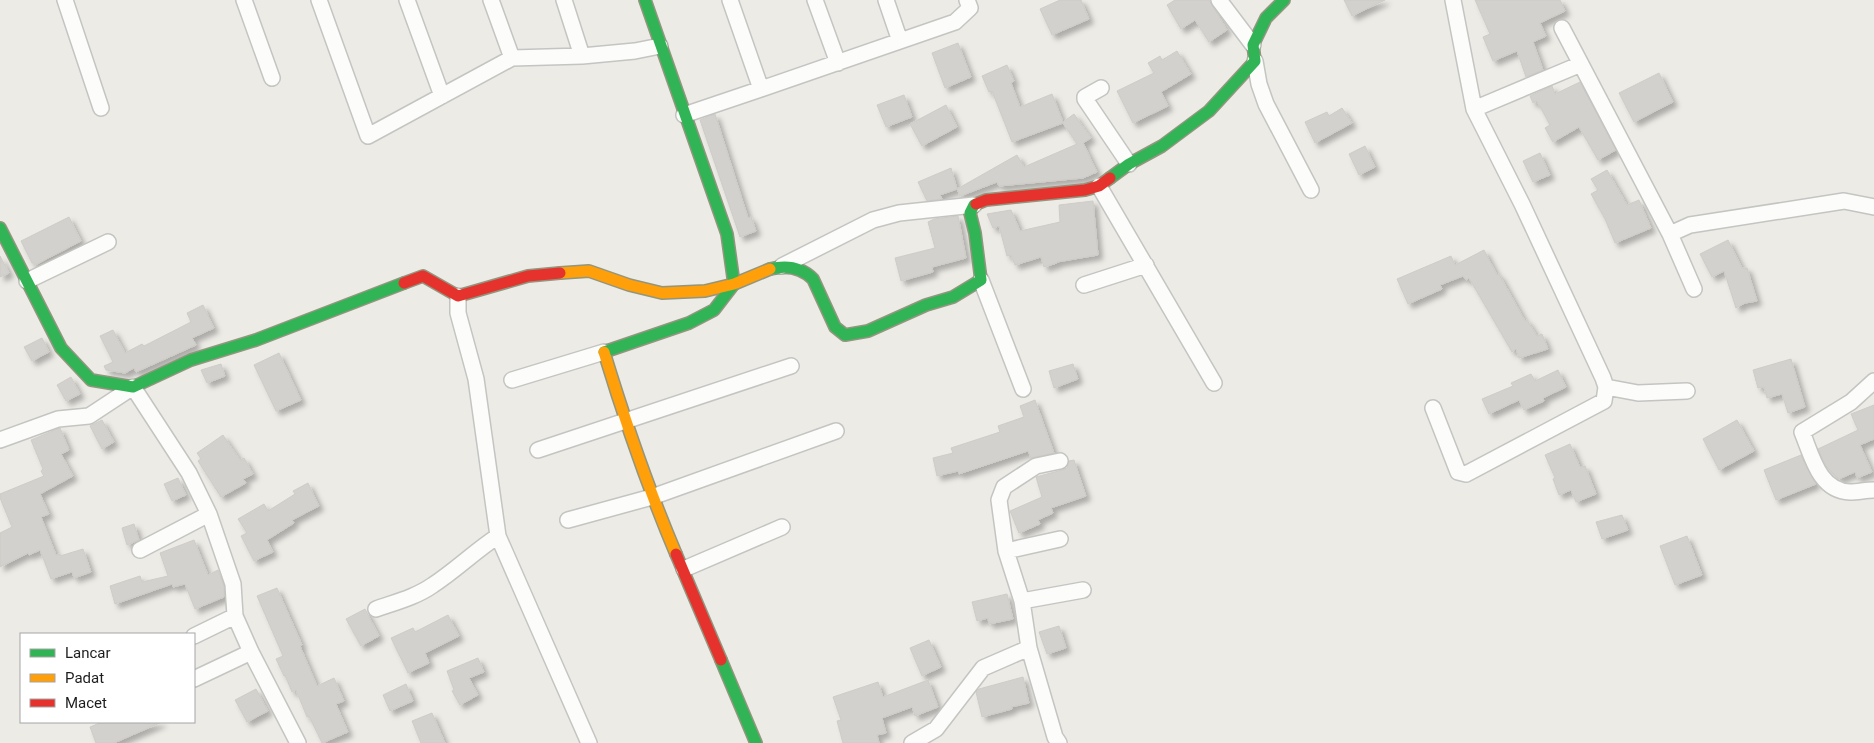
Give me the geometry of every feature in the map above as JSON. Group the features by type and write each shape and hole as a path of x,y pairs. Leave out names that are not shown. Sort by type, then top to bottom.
{"street":[{"path":"65,0 101,108"},
{"path":"244,0 272,78"},
{"path":"319,0 368,136 512,58 582,56 635,51 660,46"},
{"path":"407,0 442,96"},
{"path":"491,0 512,58"},
{"path":"564,0 582,56"},
{"path":"512,380 604,352 689,323 714,310 734,284 726,234 645,0"},
{"path":"730,0 760,89"},
{"path":"815,0 838,62"},
{"path":"886,0 900,41"},
{"path":"684,115 955,22 970,8 967,0"},
{"path":"1219,0 1253,45 1258,84 1266,104 1311,190"},
{"path":"1253,45 1266,18 1284,0"},
{"path":"1433,408 1458,472 1466,474 1604,401 1606,387 1530,221 1474,109 1453,0"},
{"path":"1562,28 1670,234 1694,289"},
{"path":"0,440 58,419 90,416 133,387 192,360 256,340 422,276 458,296 528,276 588,271 629,285 662,293 705,291 734,284 760,272 782,266 873,220 899,214 974,205 986,200 1085,190 1099,186 1128,164 1162,146 1209,111 1255,61"},
{"path":"1474,109 1580,64"},
{"path":"1101,88 1085,97 1085,99 1128,164"},
{"path":"1099,186 1214,383"},
{"path":"1670,234 1690,225 1844,201 1874,207"},
{"path":"974,205 970,213 975,233 980,280 1023,389"},
{"path":"0,228 62,348 92,380 133,387 189,473 209,514 233,584 235,616 250,652 298,743"},
{"path":"27,281 108,242"},
{"path":"1084,285 1146,265"},
{"path":"782,266 796,268 807,273 813,279 835,327 845,335 868,331 926,305 953,297 980,280"},
{"path":"458,296 458,313 476,379 498,536 589,743"},
{"path":"604,352 625,422 652,497 756,743"},
{"path":"538,450 791,366"},
{"path":"1874,381 1851,402 1802,432 1824,481 1833,489 1850,492 1874,490"},
{"path":"1606,387 1638,393 1687,391"},
{"path":"568,520 652,497 836,431"},
{"path":"1059,743 1055,736 1029,648 1022,601 1006,550 999,500 1004,487 1036,466 1060,462"},
{"path":"140,550 209,514"},
{"path":"684,569 782,527"},
{"path":"376,609 417,595 434,585 482,546 498,536"},
{"path":"1006,550 1060,539"},
{"path":"1022,601 1084,590"},
{"path":"195,636 235,616"},
{"path":"912,743 936,729 983,668 1029,648"},
{"path":"195,679 250,652"}],"building":[{"path":"1060,0 1081,0 1089,19 1052,35 1040,9"},
{"path":"1175,0 1209,0 1227,30 1209,42 1195,20 1181,29 1167,5"},
{"path":"1344,0 1385,0 1352,16"},
{"path":"1475,0 1560,0 1565,11 1540,23 1546,36 1533,42 1543,70 1526,77 1517,51 1493,61 1483,37 1490,34"},
{"path":"958,43 971,77 945,88 932,53"},
{"path":"1177,51 1191,74 1161,92 1168,106 1133,123 1117,91 1154,73 1148,63 1160,56 1162,60"},
{"path":"1007,65 1014,81 1011,83 1020,107 1052,94 1063,122 1074,114 1091,138 1083,143 1097,172 1083,178 999,186 997,182 960,196 957,189 1017,155 1024,167 1077,144 1063,123 1012,142 992,91 989,92 982,76"},
{"path":"1659,73 1673,102 1634,122 1619,93"},
{"path":"1580,82 1616,150 1598,160 1579,127 1553,142 1545,128 1550,125 1537,101 1533,103 1530,96 1552,86 1555,94"},
{"path":"904,95 912,117 886,127 877,105"},
{"path":"946,105 957,127 922,146 910,124"},
{"path":"1342,108 1352,123 1315,143 1305,122 1327,112 1329,116"},
{"path":"715,114 748,218 751,217 756,231 740,237 700,120"},
{"path":"1365,146 1375,167 1359,175 1349,154"},
{"path":"1540,153 1550,175 1533,182 1523,161"},
{"path":"951,168 957,189 940,195 942,199 927,201 918,182"},
{"path":"1607,170 1627,205 1639,200 1651,228 1615,243 1605,219 1591,194 1598,190 1591,179"},
{"path":"1093,201 1098,255 1057,262 1044,267 1041,257 1015,265 1011,255 1007,256 999,226 993,228 987,214 1011,210 1020,231 1060,222 1059,205"},
{"path":"958,216 966,258 932,267 933,272 901,281 895,258 935,248 928,222 934,219"},
{"path":"69,217 81,241 35,265 32,263 21,241"},
{"path":"1728,240 1742,268 1747,268 1757,301 1745,303 1736,308 1724,271 1712,277 1700,254"},
{"path":"1484,250 1525,321 1527,320 1537,336 1542,334 1548,349 1519,358 1516,349 1512,352 1469,278 1466,280 1463,276 1440,285 1442,289 1408,304 1397,279 1451,256 1455,265"},
{"path":"0,256 9,273 0,277"},
{"path":"203,305 214,328 192,338 196,345 136,372 134,368 125,373 106,370 104,366 113,362 100,336 113,330 125,353 142,344 144,346 191,322 187,313"},
{"path":"42,338 49,352 32,361 24,347"},
{"path":"279,353 301,400 276,411 254,365"},
{"path":"1791,359 1805,407 1788,413 1782,394 1767,398 1764,387 1758,388 1753,370"},
{"path":"221,364 225,376 207,383 201,370"},
{"path":"1073,364 1078,379 1054,388 1049,371"},
{"path":"1558,370 1566,387 1543,398 1544,401 1524,410 1519,400 1489,414 1482,399 1513,386 1511,383 1531,374 1535,381"},
{"path":"71,377 80,394 66,401 57,385"},
{"path":"1035,400 1054,453 1031,458 1028,451 959,474 958,471 937,476 933,458 953,453 951,448 1000,432 998,426 1024,417 1020,406"},
{"path":"1874,405 1874,439 1860,445 1872,472 1857,478 1855,472 1839,479 1826,466 1818,449 1858,430 1851,414"},
{"path":"102,420 114,442 102,449 90,426"},
{"path":"1737,420 1754,451 1719,470 1703,439"},
{"path":"60,428 69,450 61,454 73,476 40,494 49,514 41,517 56,555 60,554 60,556 83,549 91,572 74,578 72,572 51,579 40,550 29,555 28,553 0,567 0,533 12,527 0,494 44,476 31,440"},
{"path":"223,435 240,460 244,458 253,474 243,479 246,483 221,497 198,461 201,459 197,453"},
{"path":"1570,444 1580,467 1585,466 1596,494 1576,502 1571,490 1559,495 1553,479 1555,478 1545,455"},
{"path":"1801,455 1816,484 1776,500 1764,470"},
{"path":"1074,460 1086,496 1051,508 1053,513 1038,520 1040,524 1019,533 1010,511 1042,497 1036,477 1067,468 1069,461"},
{"path":"178,478 186,495 172,501 164,484"},
{"path":"308,483 319,506 292,520 294,523 267,540 273,552 254,561 241,536 247,533 238,519 264,504 268,511 295,494 293,491"},
{"path":"1622,515 1628,530 1602,539 1596,522"},
{"path":"134,524 139,540 127,545 122,528"},
{"path":"1687,536 1702,575 1675,585 1660,546"},
{"path":"194,540 208,575 218,570 224,586 224,597 195,609 185,584 173,587 172,584 115,604 110,586 140,576 142,582 168,576 160,553"},
{"path":"277,588 302,645 300,646 317,686 334,678 344,701 336,704 348,732 322,743 309,716 307,717 296,690 292,692 276,659 283,656 257,596"},
{"path":"1007,594 1013,619 989,624 988,618 977,621 972,602"},
{"path":"365,609 379,636 361,646 346,619"},
{"path":"448,615 459,636 425,653 429,663 408,673 391,638 413,628 415,632"},
{"path":"1059,626 1066,648 1047,654 1039,632"},
{"path":"929,640 941,667 922,676 910,648"},
{"path":"478,658 484,672 469,678 478,695 460,705 452,691 454,690 447,671"},
{"path":"1023,677 1029,703 982,717 976,692 979,689"},
{"path":"928,680 938,707 915,716 912,707 882,718 886,733 877,735 879,743 843,743 837,721 841,720 833,697 878,682 883,697"},
{"path":"406,684 413,701 390,711 383,695"},
{"path":"256,689 268,711 247,722 235,700"},
{"path":"432,713 445,743 421,743 412,721"},
{"path":"100,723 160,723 114,743 96,743 90,727"}],"traffic: fast":[{"path":"604,352 689,323 714,310 734,284 727,234 645,0"},
{"path":"1110,178 1129,164 1162,146 1209,111 1255,61 1253,45 1266,18 1284,0"},
{"path":"770,269 793,268 813,279 835,327 845,335 868,331 926,305 953,297 981,280 975,233 970,213 976,204"},
{"path":"0,228 61,348 91,380 133,387 191,360 256,340 404,283"},
{"path":"721,660 756,743"}],"traffic: slow":[{"path":"560,273 589,271 629,285 662,293 705,291 734,284 770,269"},
{"path":"604,352 637,454 676,554"}],"traffic: jam":[{"path":"976,204 986,200 1085,190 1099,186 1110,178"},
{"path":"404,283 423,276 458,296 528,276 560,273"},
{"path":"676,554 721,660"}]}
